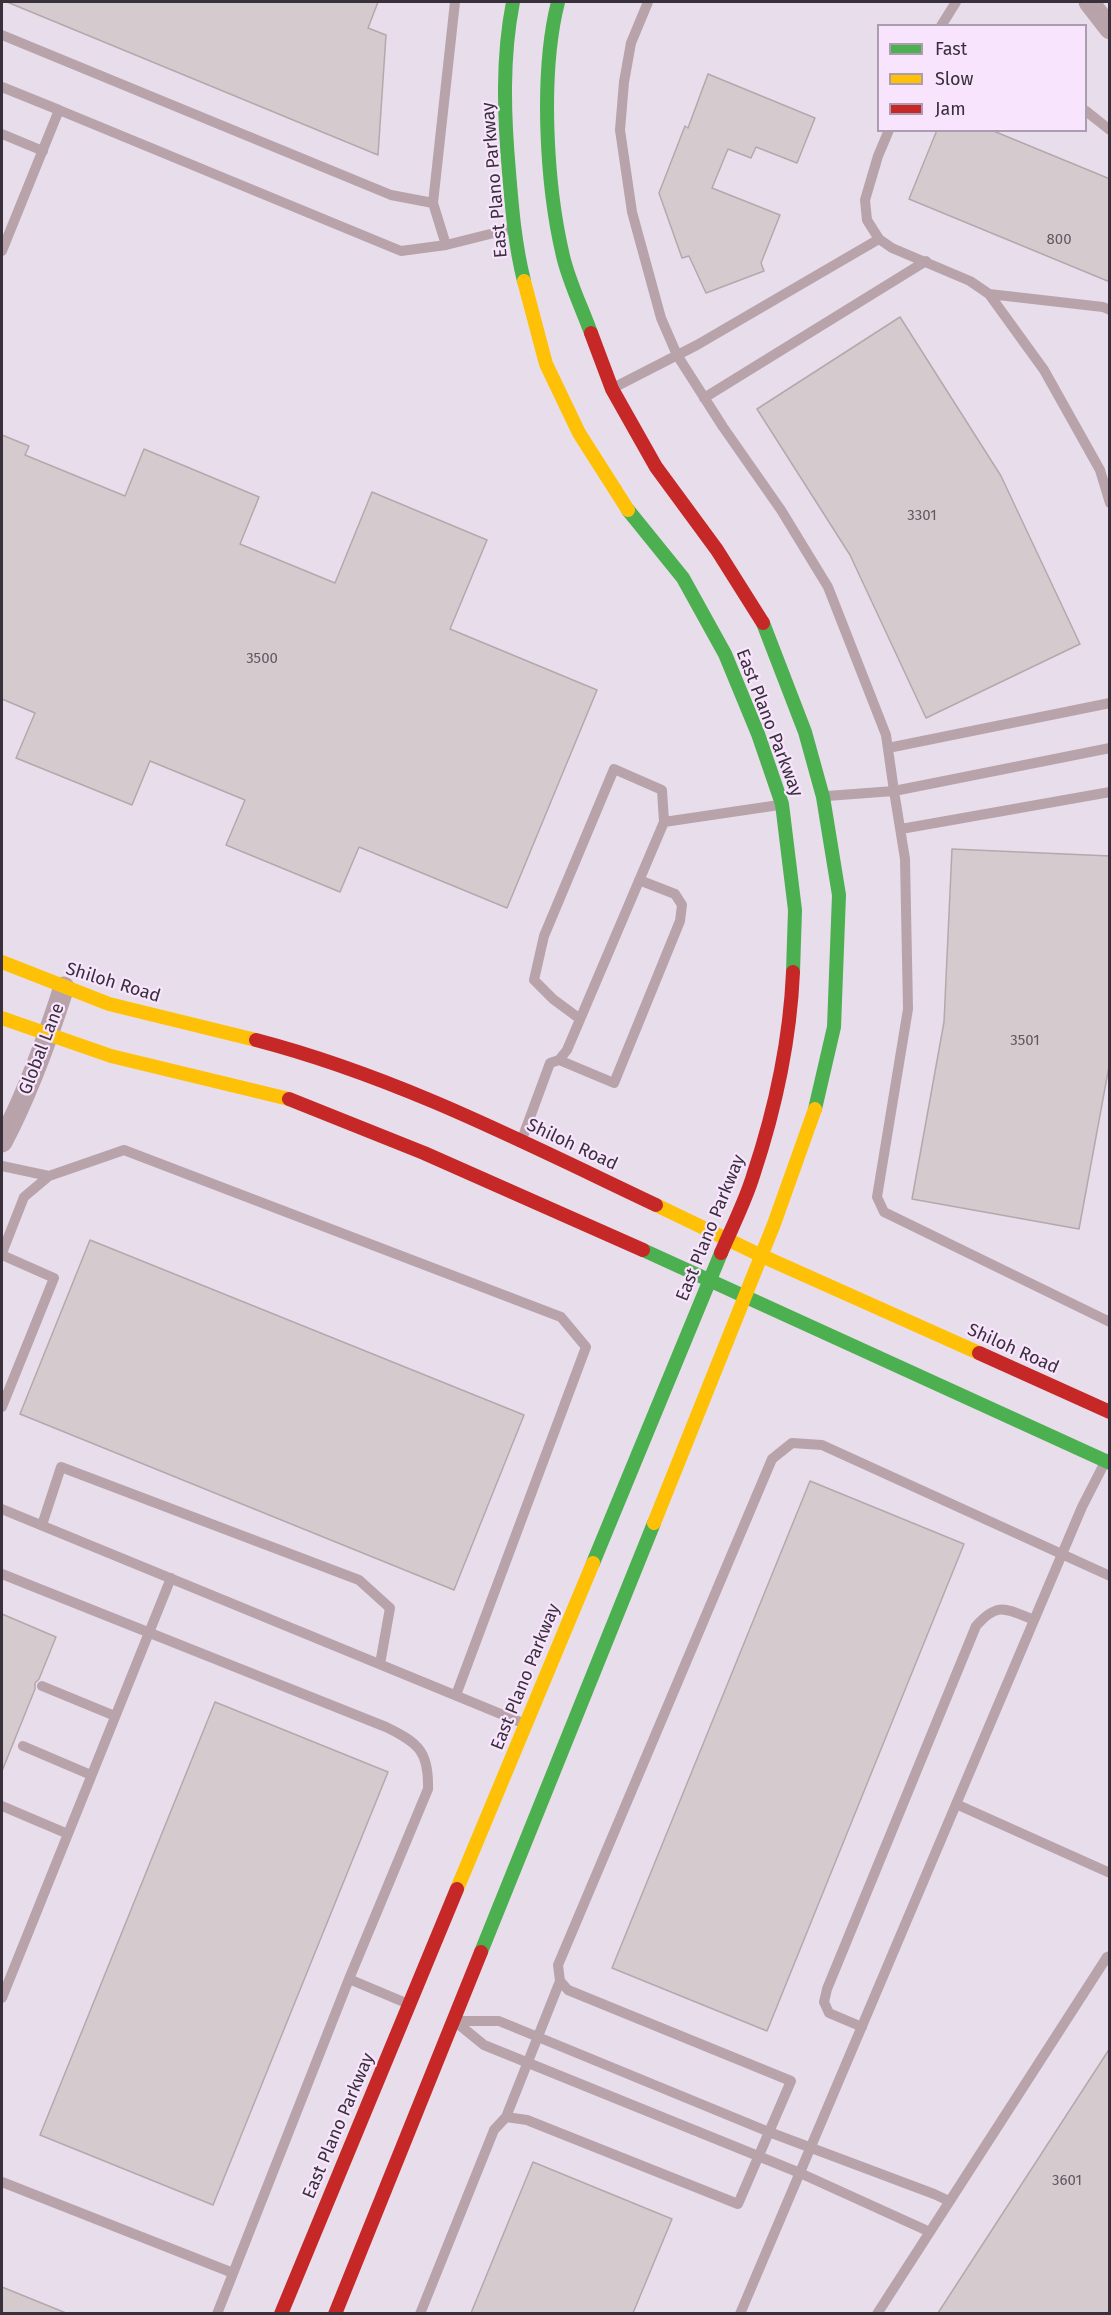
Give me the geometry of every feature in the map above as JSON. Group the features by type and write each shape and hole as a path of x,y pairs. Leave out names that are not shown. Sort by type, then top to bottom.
{"main road":[{"name":"East Plano Parkway","path":"281,2313 415,2006 753,1177 777,1094 791,1013 795,910 787,803 725,654 683,578 627,509 574,423 546,364 523,278 519,227 504,112 507,33 513,2"},
{"name":"East Plano Parkway","path":"335,2313 449,2019 562,1739 747,1296 819,1098 834,1027 839,895 805,732 767,629 717,550 656,467 612,389 552,222 548,104 551,29 558,2"},
{"name":"Shiloh Road","path":"2,962 125,1009 235,1034 315,1056 400,1086 762,1256 1110,1412"},
{"path":"2,1018 111,1056 297,1101 424,1153 1108,1459"}],"street":[{"path":"1089,2 1110,29"},
{"name":"Global Lane","path":"2,1142 17,1112 48,1035 64,987"}],"lane":[{"path":"446,244 433,203 455,2"},
{"path":"648,2 631,43 624,82 620,130 627,186 635,224 661,318 677,355 781,510 828,587 886,735 905,859 908,1009 877,1197 884,1212 1110,1322"},
{"path":"942,24 956,2"},
{"path":"2,35 391,195 433,203"},
{"path":"2,87 401,251 446,244 519,227"},
{"path":"2,251 59,110"},
{"path":"1087,112 1110,130"},
{"path":"888,132 878,156 865,200 867,220 879,239 892,248 970,281 989,294 1044,370 1105,468 1110,503"},
{"path":"2,134 43,151"},
{"path":"612,389 677,355 879,239"},
{"path":"704,398 926,261"},
{"path":"989,294 1102,307 1110,310"},
{"path":"888,748 1110,703"},
{"path":"818,798 894,791 1110,748"},
{"path":"522,1142 550,1063 559,1060 567,1050 664,822 662,790 614,769 544,936 534,980 553,999 580,1019"},
{"path":"900,830 1110,792"},
{"path":"664,822 787,803"},
{"path":"559,1060 614,1083 680,921 682,905 675,894 639,880"},
{"path":"2,1407 54,1278 2,1254 24,1197 49,1176 124,1150 561,1317 585,1347 456,1695"},
{"path":"2,1166 49,1176"},
{"path":"420,2313 494,2130 506,2117 560,1981 558,1965 772,1460 792,1443 822,1445 1110,1576"},
{"path":"740,2313 1086,1497 1108,1459"},
{"path":"42,1525 61,1467 359,1580 390,1608 380,1664"},
{"path":"2,1509 531,1726"},
{"path":"2,1574 147,1634 386,1727 407,1737 421,1751 429,1767 428,1789 349,1979 217,2313"},
{"path":"2,1998 171,1578"},
{"path":"862,2027 829,2013 824,2002 827,1989 976,1626 987,1614 1004,1608 1034,1620"},
{"path":"42,1686 115,1716"},
{"path":"23,1746 92,1775"},
{"path":"956,1804 1110,1873"},
{"path":"2,1806 68,1834"},
{"path":"877,2313 1109,1955"},
{"path":"349,1979 415,2006"},
{"path":"506,2117 527,2120 738,2204 791,2081 593,2001 568,1989 560,1981"},
{"path":"449,2019 499,2021 769,2132 934,2193 949,2201"},
{"path":"449,2019 484,2045 800,2173 930,2232"},
{"path":"2,2182 233,2273"}],"building":[{"path":"7,2 378,2 368,28 386,35 378,155"},
{"path":"708,74 815,118 797,163 756,147 751,158 728,149 712,188 780,215 761,263 764,271 706,293 689,256 682,258 659,193 685,126 688,128"},
{"path":"936,132 996,132 1110,179 1110,282 909,199"},
{"path":"900,317 1001,476 1080,644 926,718 850,555 757,409"},
{"path":"2,435 29,446 25,455 125,496 144,449 259,497 240,544 335,583 372,492 487,540 450,629 597,690 507,908 359,847 340,892 226,845 245,800 150,761 132,805 16,758 35,713 2,699"},
{"path":"952,849 1110,856 1110,1061 1079,1229 912,1199 944,1022"},
{"path":"90,1240 524,1415 454,1590 20,1414"},
{"path":"810,1481 964,1544 767,2031 612,1968"},
{"path":"2,1614 56,1637 39,1679 35,1683 35,1689 2,1771"},
{"path":"215,1702 388,1772 213,2205 40,2135"},
{"path":"1110,2048 1110,2313 938,2313"},
{"path":"533,2162 672,2219 633,2313 471,2313"},
{"path":"2,2287 66,2313 2,2313"}],"traffic: fast":[{"path":"513,2 507,44 506,129 514,227 524,281"},
{"path":"558,2 552,30 547,95 549,163 563,256 591,333"},
{"path":"628,510 683,578 725,654 758,734 782,804 795,910 793,972"},
{"path":"763,623 805,732 823,797 839,895 834,1027 815,1109"},
{"path":"643,1250 1110,1463"},
{"path":"593,1563 721,1253"},
{"path":"481,1952 654,1523"}],"traffic: slow":[{"path":"524,281 546,364 579,433 628,510"},
{"path":"2,962 109,1004 256,1040"},
{"path":"2,1018 111,1056 289,1099"},
{"path":"654,1523 774,1224 815,1109"},
{"path":"656,1205 762,1256 979,1353"},
{"path":"457,1889 593,1563"}],"traffic: jam":[{"path":"591,333 612,389 656,467 717,550 763,623"},
{"path":"721,1253 750,1186 768,1126 785,1049 793,972"},
{"path":"256,1040 309,1055 410,1092 509,1135 656,1205"},
{"path":"289,1099 424,1153 643,1250"},
{"path":"979,1353 1110,1412"},
{"path":"281,2314 457,1889"},
{"path":"335,2314 481,1952"}]}
